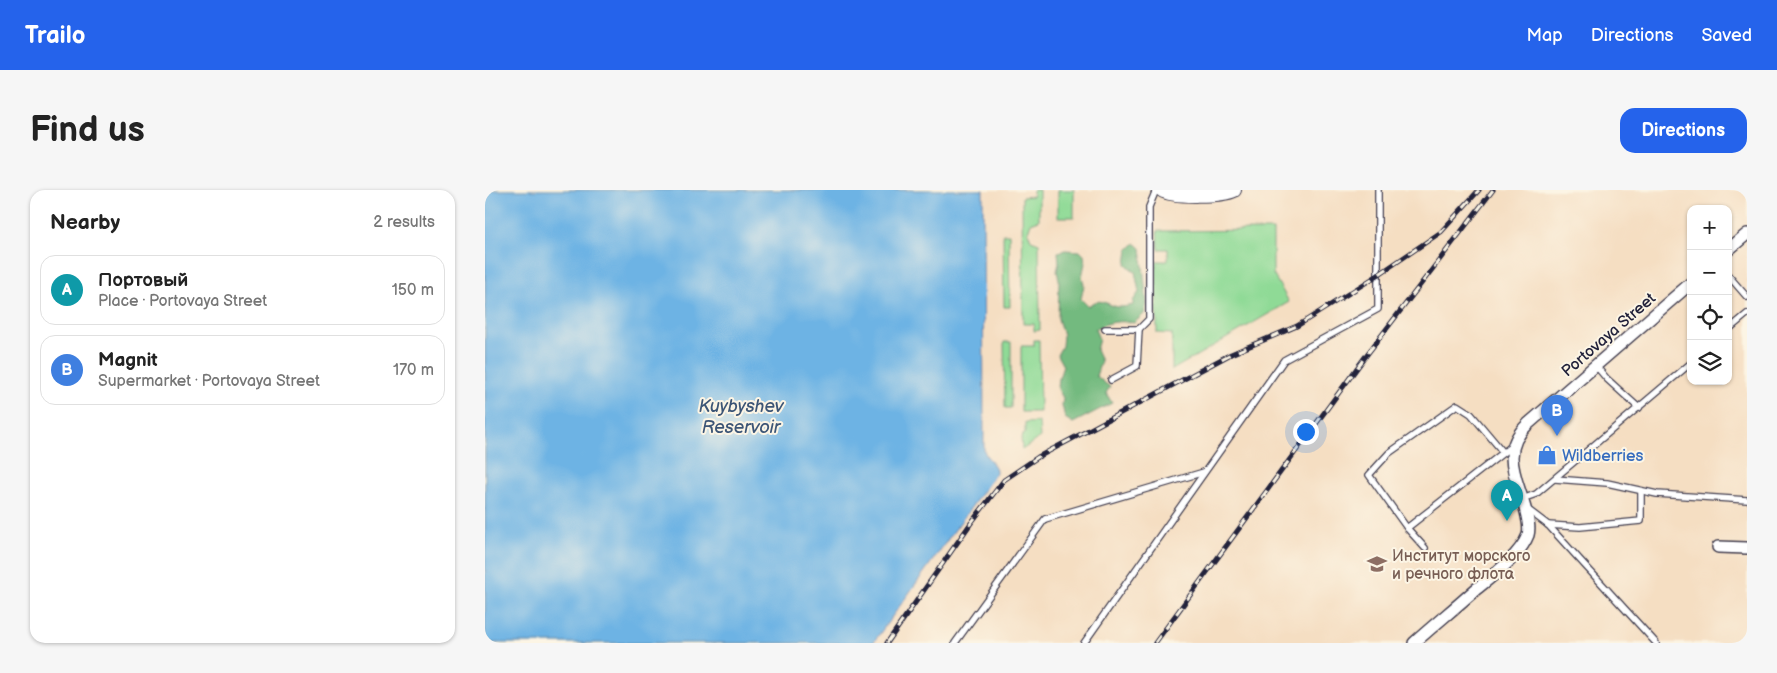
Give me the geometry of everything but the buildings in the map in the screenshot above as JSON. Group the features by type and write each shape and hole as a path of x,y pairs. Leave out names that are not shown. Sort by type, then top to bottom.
{"street":[{"path":"1162,190 1171,194 1225,194 1234,190"},
{"path":"1732,247 1747,234"},
{"name":"Portovaya Street","path":"1513,445 1521,430 1687,286"},
{"path":"1414,643 1492,576 1524,543 1529,532 1528,521 1513,468 1513,445"},
{"path":"1718,547 1747,548"}],"lane":[{"path":"1111,380 1137,366 1139,329 1149,319 1149,207 1156,190"},
{"path":"1084,643 1285,360 1378,309 1378,190"},
{"path":"1732,280 1747,297"},
{"path":"1732,327 1747,314"},
{"path":"1105,329 1139,329"},
{"path":"1596,366 1607,379 1639,408"},
{"path":"1656,643 1548,525 1524,503 1555,479 1687,366"},
{"path":"1425,548 1407,528 1369,475 1389,453 1457,405 1471,414 1503,452"},
{"path":"1407,528 1513,445"},
{"path":"955,643 1045,519 1204,472"},
{"path":"1555,479 1607,483 1657,494 1747,500"},
{"path":"1548,525 1580,527 1641,521 1641,491"}],"green space":[{"path":"1033,190 1039,190 1039,220 1031,223 1028,232 1031,240 1039,243 1040,330 1034,331 1034,324 1023,324 1022,197 1033,196"},
{"path":"1058,190 1074,190 1074,217 1058,217"},
{"path":"1273,230 1273,274 1289,302 1172,370 1172,334 1157,333 1156,261 1168,261 1168,249 1158,249 1157,231"},
{"path":"1003,234 1009,234 1010,307 1004,307"},
{"path":"1135,243 1141,248 1147,304 1144,314 1134,323 1114,322 1095,329 1099,339 1096,350 1101,361 1096,376 1110,387 1106,393 1112,403 1073,423 1065,418 1062,405 1063,398 1058,389 1063,366 1057,355 1062,346 1063,335 1058,319 1058,252 1065,250 1080,251 1084,255 1085,263 1082,277 1084,285 1081,299 1088,306 1101,301 1116,307 1123,307 1133,305 1133,301 1139,292 1135,272 1126,264 1128,250"},
{"path":"1034,340 1039,340 1040,412 1021,412 1021,346 1034,346"},
{"path":"1004,342 1011,342 1011,408 1005,408"},
{"path":"1039,422 1040,437 1022,450 1021,437 1025,433 1025,423"}],"water":[{"name":"Kuybyshev Reservoir","path":"485,190 983,190 984,450 995,467 996,473 873,643 485,643"}],"railway":[{"path":"887,643 971,523 1004,480 1038,457 1231,354 1297,326 1378,275 1441,232 1479,190"},
{"path":"1155,643 1368,353 1493,190"}],"place":[{"name":"Magnit","path":"1557,436"},
{"name":"Wildberries","path":"1547,455"},
{"name":"Портовый","path":"1507,521"},
{"name":"Институт морского и речного флота","path":"1377,564"}]}
